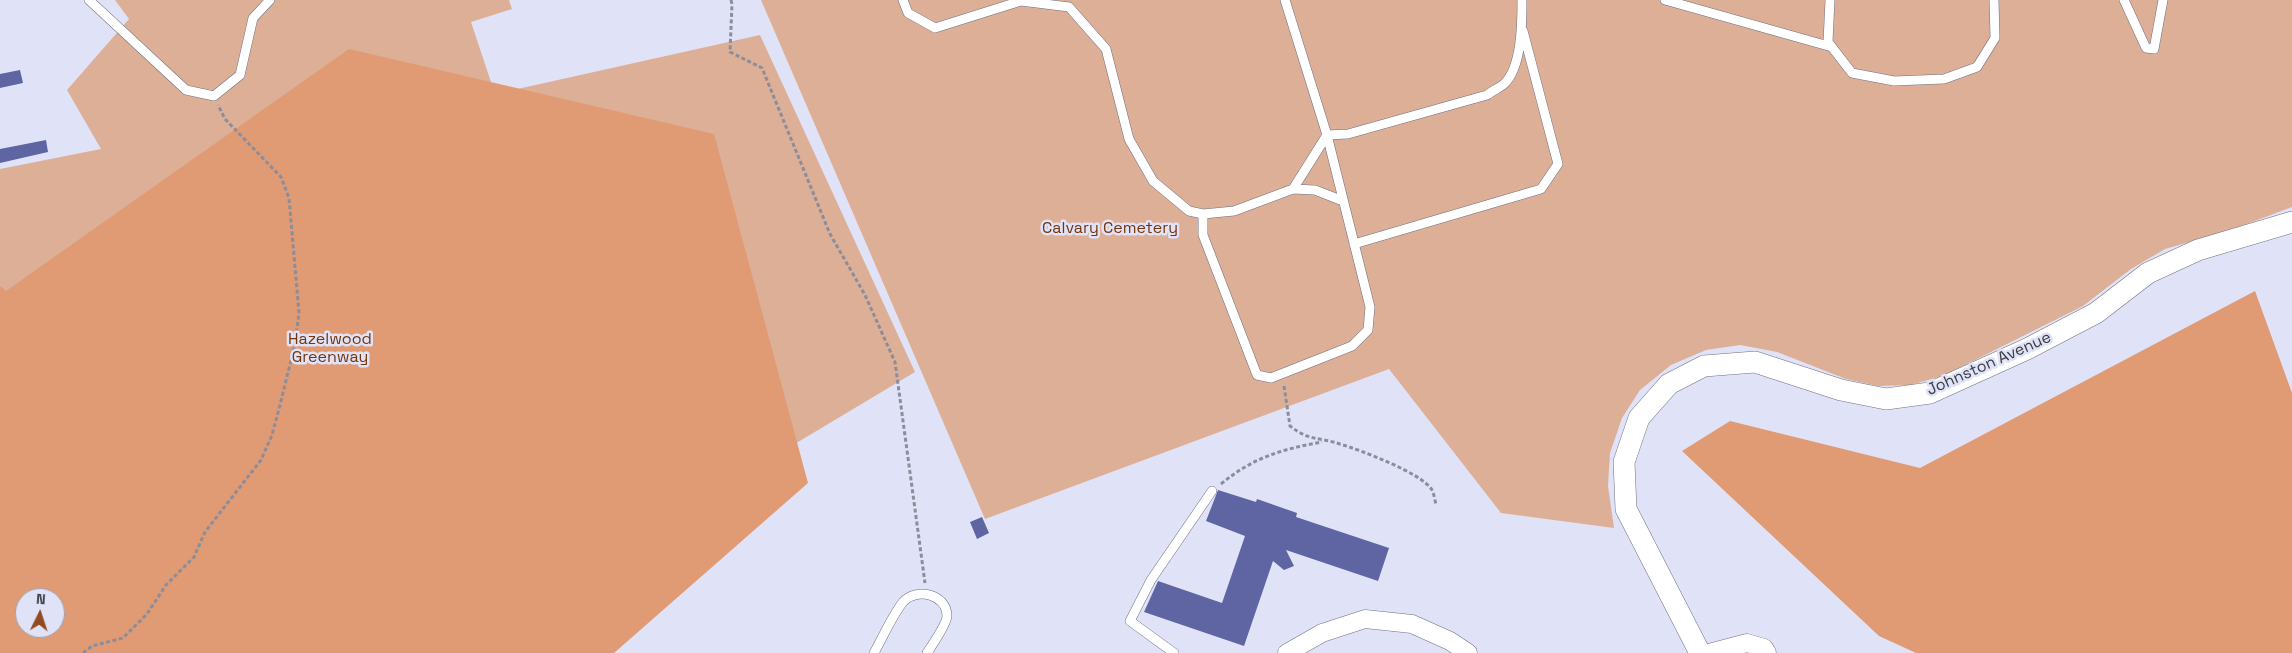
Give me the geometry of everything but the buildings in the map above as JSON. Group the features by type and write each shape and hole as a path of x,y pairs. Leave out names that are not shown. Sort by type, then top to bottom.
{"street":[{"name":"Johnston Avenue","path":"1700,653 1626,509 1624,462 1638,418 1669,384 1704,366 1756,362 1841,390 1886,399 1930,393 2027,349 2096,313 2148,274 2198,250 2292,222"},
{"path":"1287,653 1322,633 1365,619 1412,624 1450,641 1468,653"},
{"path":"1709,653 1747,643 1764,648 1767,653"}],"lane":[{"path":"89,0 186,90 214,96 240,74 252,18 270,0"},
{"path":"903,0 908,13 935,28 1021,1 1069,7 1106,49 1129,139 1153,181 1189,211 1202,214 1234,211 1293,189 1315,190 1343,201"},
{"path":"1202,214 1203,235 1257,375 1272,378 1352,346 1368,330 1370,306 1327,135 1285,0"},
{"path":"1354,244 1541,189 1558,164 1523,29 1522,0"},
{"path":"1665,0 1832,47"},
{"path":"1830,0 1828,42 1852,73 1894,81 1944,79 1977,67 1995,38 1994,0"},
{"path":"2124,0 2146,48 2154,49 2163,0"},
{"path":"1327,135 1348,134 1487,95 1505,83 1517,58 1523,29"},
{"path":"1293,189 1327,135"},
{"path":"1174,653 1130,621 1150,580 1212,491"},
{"path":"874,653 904,602 914,594 926,593 940,600 946,609 948,618 927,653"}],"path":[{"path":"730,0 732,4 730,52 762,68 830,234 865,294 894,362 926,593"},
{"path":"83,653 92,646 123,638 148,614 166,585 194,557 206,532 261,460 272,435 295,344 299,313 289,198 281,177 225,119 214,96"},
{"path":"1272,378 1285,388 1290,426 1302,436 1338,443 1377,458 1422,479 1432,490 1436,505"},
{"path":"1212,491 1240,468 1258,459 1297,446 1325,441"}],"green space":[{"name":"Hazelwood Greenway","path":"115,0 509,0 512,9 471,22 495,94 760,35 915,372 469,639 0,653 0,169 101,149 67,90 129,19"},
{"name":"Calvary Cemetery","path":"761,0 2292,0 2292,207 2231,230 2165,249 2131,269 2083,306 1943,376 1910,385 1878,386 1846,379 1777,352 1740,345 1706,350 1671,365 1640,390 1622,418 1610,453 1608,486 1614,528 1501,513 1389,369 985,519"},
{"name":"Hazelwood Greenway","path":"349,49 714,134 808,483 614,653 0,653 0,286 6,291"},
{"path":"2255,291 2292,393 2292,653 1916,653 1879,636 1682,451 1730,421 1920,468"}]}
